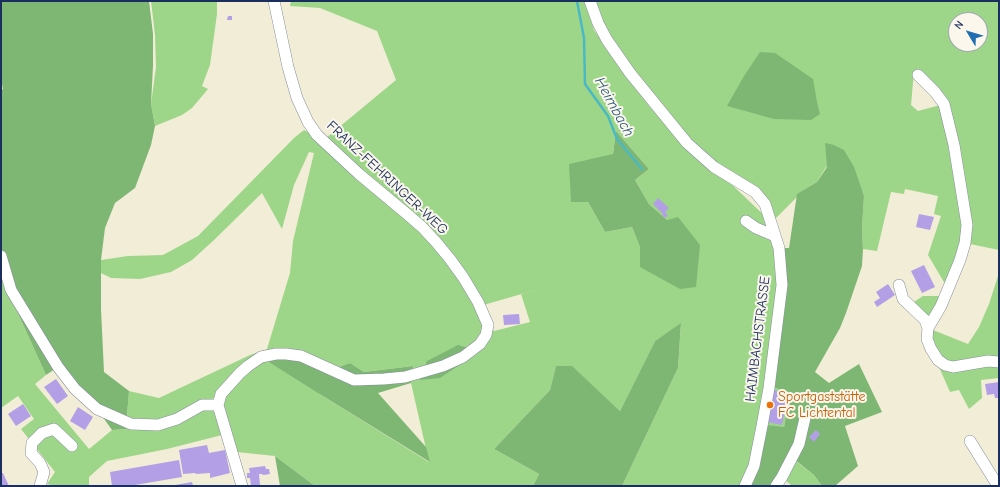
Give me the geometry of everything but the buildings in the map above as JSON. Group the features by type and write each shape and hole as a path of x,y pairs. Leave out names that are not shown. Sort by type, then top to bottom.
{"street":[{"name":"FRANZ-FEHRINGER-WEG","path":"218,405 221,394 240,373 261,357 276,354 301,356 354,380 406,377 443,366 463,357 480,344 486,335 488,325 478,302 464,277 422,227 359,174 317,135 308,122 297,98 288,67 274,1"},
{"name":"HAIMBACHSTRASSE","path":"590,1 598,23 630,73 687,143 714,167 755,192 765,204 779,248 782,285 769,388 754,466 745,486"},
{"path":"918,75 935,92 944,104 954,145 966,225 965,243 960,260 941,306 928,328"},
{"path":"746,221 756,228 775,236"},
{"path":"1,256 11,290 58,367 75,389 97,409 131,424 158,425 177,419 202,405 218,405 242,486"},
{"path":"899,285 903,299 925,320 928,328 928,339 931,349 938,360 945,365 954,367 988,360 999,362"},
{"path":"776,486 798,444 805,418"},
{"path":"42,486 44,472 40,463 31,453 32,443 42,433 54,430 72,446"},
{"path":"970,441 998,486"}],"green space":[{"path":"1,1 149,1 153,34 151,104 155,126 151,145 135,188 115,203 105,228 101,260 101,309 104,372 129,391 126,429 112,430 97,409 58,367 46,375 5,285 1,272 1,90 3,89 1,80"},
{"path":"151,1 217,1 217,14 210,65 202,86 208,89 192,108 182,115 155,126 151,104 156,67 155,35"},
{"path":"291,1 586,1 594,30 650,107 689,149 725,178 770,221 779,248 775,388 790,391 784,427 745,486 622,486 678,368 681,324 655,341 620,411 572,367 556,366 550,390 494,449 539,474 533,486 315,486 275,456 237,452 226,434 167,449 107,461 89,477 89,486 56,486 47,484 55,472 21,429 34,419 18,396 1,408 1,272 5,285 46,375 35,384 89,449 112,430 126,429 129,391 159,398 250,355 267,349 290,273 293,241 314,153 309,152 294,185 282,229 262,193 192,260 171,272 140,279 111,278 101,273 101,260 128,256 163,255 198,236 294,138 304,130 311,134 435,235 338,151 326,138 396,80 377,31 320,8 290,6","holes":["616,131 649,169 635,180 649,204 667,220 640,267 640,247 632,227 605,232 588,202 613,154","521,294 530,322 494,331 480,306","350,363 364,372 413,366 411,383 429,462 318,393 336,368","220,394 218,405 203,405"]},
{"path":"591,1 999,1 999,250 965,243 948,289 928,255 941,216 934,214 938,196 905,189 904,194 891,192 877,251 863,249 862,228 864,196 862,191 826,167 817,182 804,190 775,219 766,199 709,162 632,75","holes":["914,71 920,71 944,104 918,111 911,105"]},
{"path":"760,52 775,53 813,79 820,114 811,120 774,119 727,106"},
{"path":"616,131 649,169 635,180 649,204 667,220 678,217 700,245 696,287 680,289 640,267 640,247 632,227 605,232 588,202 571,202 569,164 613,154"},
{"path":"825,143 834,145 844,150 854,167 864,196 862,228 863,249 862,266 846,313 840,328 815,372 829,383 859,364 882,412 845,426 858,466 835,486 822,486 814,475 790,456 773,486 745,486 766,425 784,427 790,392 775,388 779,248 789,248 797,194 817,182 827,167"},
{"path":"999,266 999,378 981,380 982,398 969,409 959,390 950,392 939,367 928,328 968,344 979,327 989,304 998,276"},
{"path":"923,296 945,296 928,328 906,307"},
{"path":"681,323 678,368 622,486 533,486 539,474 494,449 550,390 556,366 572,366 620,411 655,341"},
{"path":"458,345 468,348 467,360 440,378 420,380 427,361"},
{"path":"277,350 336,368 350,363 364,372 413,366 411,383 378,393 426,447 430,462 261,357"},
{"path":"275,456 315,486 280,486"},
{"path":"789,456 814,475 822,486 792,486 782,477"}],"waterway":[{"name":"Heimbach","path":"577,1 584,38 585,84 608,116 617,139 642,169"}],"place":[{"name":"Sportgaststätte FC Lichtental","path":"770,405"}]}
